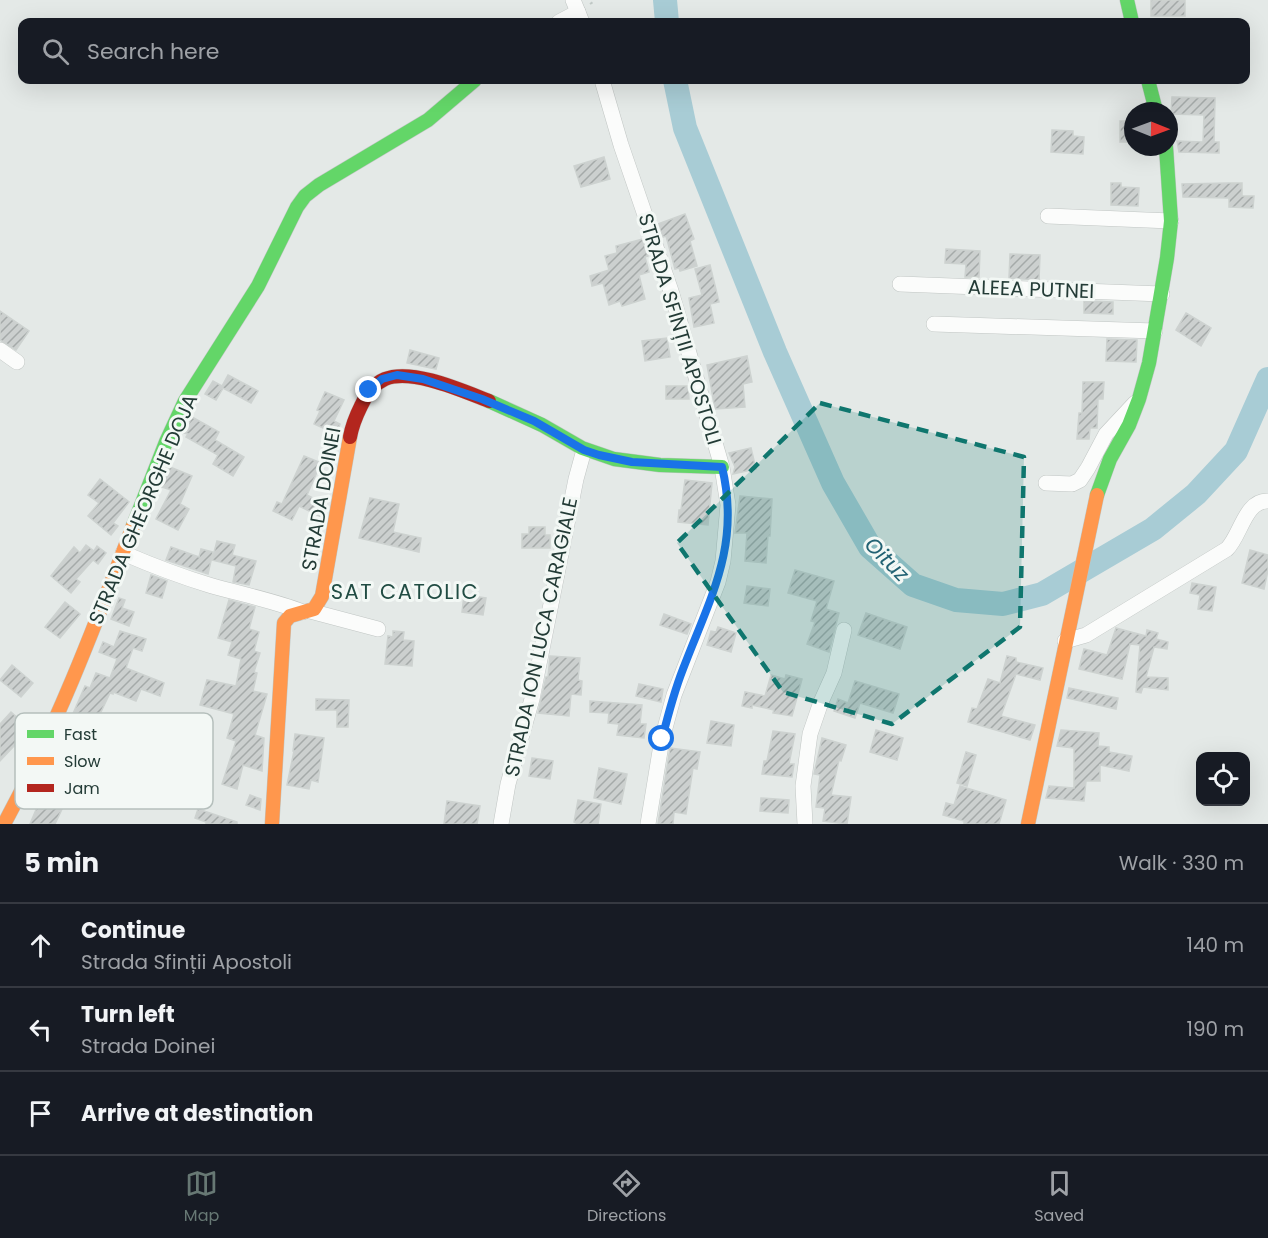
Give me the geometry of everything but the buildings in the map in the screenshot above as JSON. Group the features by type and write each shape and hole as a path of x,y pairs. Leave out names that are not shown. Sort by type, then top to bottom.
{"street":[{"path":"1126,0 1131,18"},
{"name":"STRADA GHEORGHE DOJA","path":"59,713 166,442 185,401 258,286 301,201 319,185 428,120 470,84"},
{"name":"STRADA SFINȚII APOSTOLI","path":"603,84 671,291 722,467 728,505 727,542 718,582 674,695 662,739 648,824"},
{"path":"1149,84 1154,102"},
{"path":"1028,824 1095,502 1110,459 1129,425 1149,363 1162,294 1171,221 1167,156"},
{"path":"1048,216 1171,221"},
{"name":"ALEEA PUTNEI","path":"900,284 1162,294"},
{"path":"934,324 1155,331"},
{"path":"0,350 17,362"},
{"name":"STRADA DOINEI","path":"272,824 282,631 286,617 315,608 325,587 351,430 360,405 369,390 382,379 397,375 409,376 482,399 534,421 584,450 613,460 722,467"},
{"path":"1046,483 1072,484 1080,480 1089,468 1106,434 1139,399"},
{"name":"STRADA ION LUCA CARAGIALE","path":"501,824 515,756 532,699 576,479 584,450"},
{"path":"1066,637 1086,635 1227,549 1238,536 1252,506 1257,502 1268,501"},
{"path":"123,553 163,570 306,612 378,629"},
{"path":"805,824 803,786 810,734 820,702 834,673 844,630"},
{"name":"STRADA GHEORGHE DOJA","path":"4,824 15,804"}],"highlighted area":[{"path":"820,403 1024,457 1020,627 892,724 783,692 677,543"}],"waterway":[{"name":"Oituz","path":"665,0 667,18"},
{"name":"Oituz","path":"676,84 685,128 775,352 833,483 870,547 913,585 956,600 1003,604 1042,594 1153,529 1196,494 1236,451 1268,379"}],"traffic: fast":[{"path":"1127,0 1131,18"},
{"path":"133,526 185,401 258,286 297,207 305,196 319,185 428,120 470,84"},
{"path":"1149,84 1154,102"},
{"path":"1097,495 1110,459 1129,425 1149,363 1171,221 1167,156"},
{"path":"489,401 542,425 582,448 614,459 660,465 722,467"}],"traffic: slow":[{"path":"272,824 284,623 290,616 314,609 322,596 350,437"},
{"path":"1028,824 1097,495"},
{"path":"57,713 89,640 133,526"},
{"path":"4,824 15,803"}],"traffic: jam":[{"path":"350,437 356,417 373,387 385,379 396,376 423,378 489,401"}],"district":[{"name":"SAT CATOLIC","path":"405,591"}],"route":[{"path":"369,390 382,379 397,375 423,379 482,399 534,421 562,435 584,450 613,460 647,464 722,467 728,505 727,542 723,561 718,582 682,670 662,739"}]}
